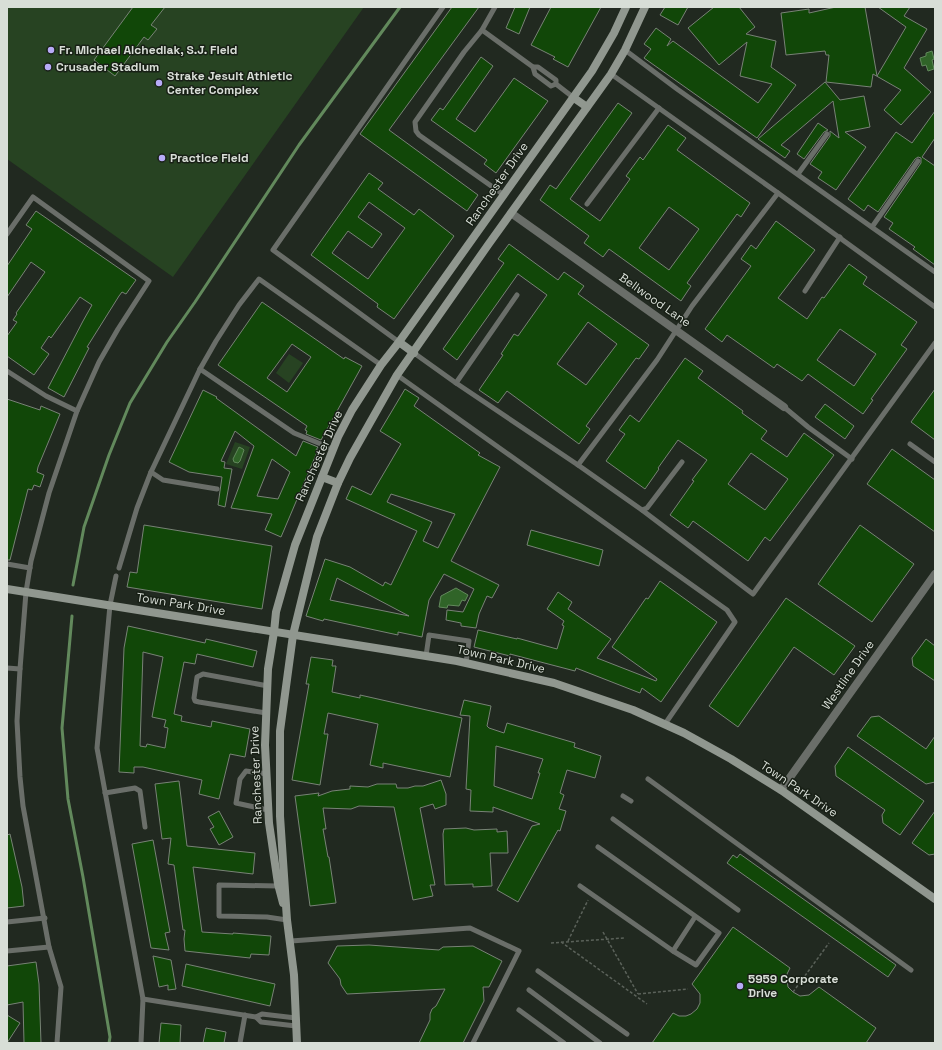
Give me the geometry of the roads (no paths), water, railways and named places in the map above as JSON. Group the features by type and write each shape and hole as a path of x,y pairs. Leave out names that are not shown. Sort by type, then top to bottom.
{"street":[{"name":"Ranchester Drive","path":"296,1043 294,975 291,941 278,886 269,823 265,745 268,669 276,612 295,545 333,449 352,410 382,365 574,98 604,51 626,7"},
{"name":"Ranchester Drive","path":"287,920 280,816 280,731 293,635 317,537 338,483 367,427 397,375 610,74 625,50 645,7"},
{"path":"574,98 587,107"},
{"name":"Bellwood Lane","path":"511,213 784,407"},
{"path":"475,236 488,245"},
{"path":"399,342 414,352"},
{"path":"322,477 338,483"},
{"name":"Westline Drive","path":"781,790 935,574"},
{"name":"Town Park Drive","path":"7,589 426,656 466,663 554,683 633,710 684,733 731,759 781,790 935,899"},
{"path":"267,778 280,781"}],"lane":[{"path":"399,342 273,250 443,7"},
{"path":"495,7 482,30 464,52 423,110 415,122 415,126 419,135 504,195"},
{"path":"482,30 533,67 538,67 556,80 556,84 574,98"},
{"path":"625,50 677,89 935,272"},
{"path":"610,74 840,237 935,307"},
{"path":"587,204 658,108"},
{"path":"798,174 827,134"},
{"path":"872,227 918,161"},
{"path":"578,465 657,360 692,306 778,193"},
{"path":"7,234 33,198 149,281 99,362 77,411 49,493 30,568 26,592 17,721 20,777 23,806 45,918 49,947 61,987 57,1043"},
{"path":"805,291 840,237"},
{"path":"119,568 151,472 200,369 239,305 259,279 382,365"},
{"path":"456,382 517,295"},
{"path":"414,352 642,510 753,594 935,343"},
{"path":"200,369 294,433 333,449"},
{"path":"7,371 46,396 77,411"},
{"path":"397,375 727,610 736,622 665,724"},
{"path":"784,407 808,427 852,459"},
{"path":"910,444 935,462"},
{"path":"642,510 647,508 682,462"},
{"path":"151,472 163,480 217,489"},
{"path":"7,564 30,568"},
{"path":"116,576 110,605 97,748 143,999 141,1043"},
{"path":"426,656 429,635 469,642 466,663"},
{"path":"7,668 20,669"},
{"path":"266,714 199,702 195,701 194,698 197,677 203,674 268,686"},
{"path":"267,778 246,771 240,779 236,803 268,810"},
{"path":"648,779 911,970"},
{"path":"105,793 135,788 140,791 146,827"},
{"path":"623,796 631,801"},
{"path":"613,819 738,910"},
{"path":"580,886 673,951 696,964 719,934 598,847"},
{"path":"278,886 219,885 219,916 268,917 287,920"},
{"path":"673,951 695,917"},
{"path":"7,922 45,918"},
{"path":"291,941 470,928 519,951 473,1043"},
{"path":"7,951 49,947"},
{"path":"538,971 627,1034"},
{"path":"529,990 600,1043"},
{"path":"143,999 256,1017 262,1014 296,1022"},
{"path":"519,1010 564,1043"},
{"path":"240,1043 245,1015"}],"waterway":[{"path":"73,585 84,527 109,455 130,403 167,342 299,145 400,7"},
{"path":"72,616 62,728 68,799 83,877 110,1037 109,1043"}],"place":[{"name":"Fr. Michael Alchediak, S.J. Field","path":"51,50"},
{"name":"Crusader Stadium","path":"48,67"},
{"name":"Strake Jesuit Athletic Center Complex","path":"159,83"},
{"name":"Practice Field","path":"162,158"},
{"name":"5959 Corporate Drive","path":"740,986"}]}
